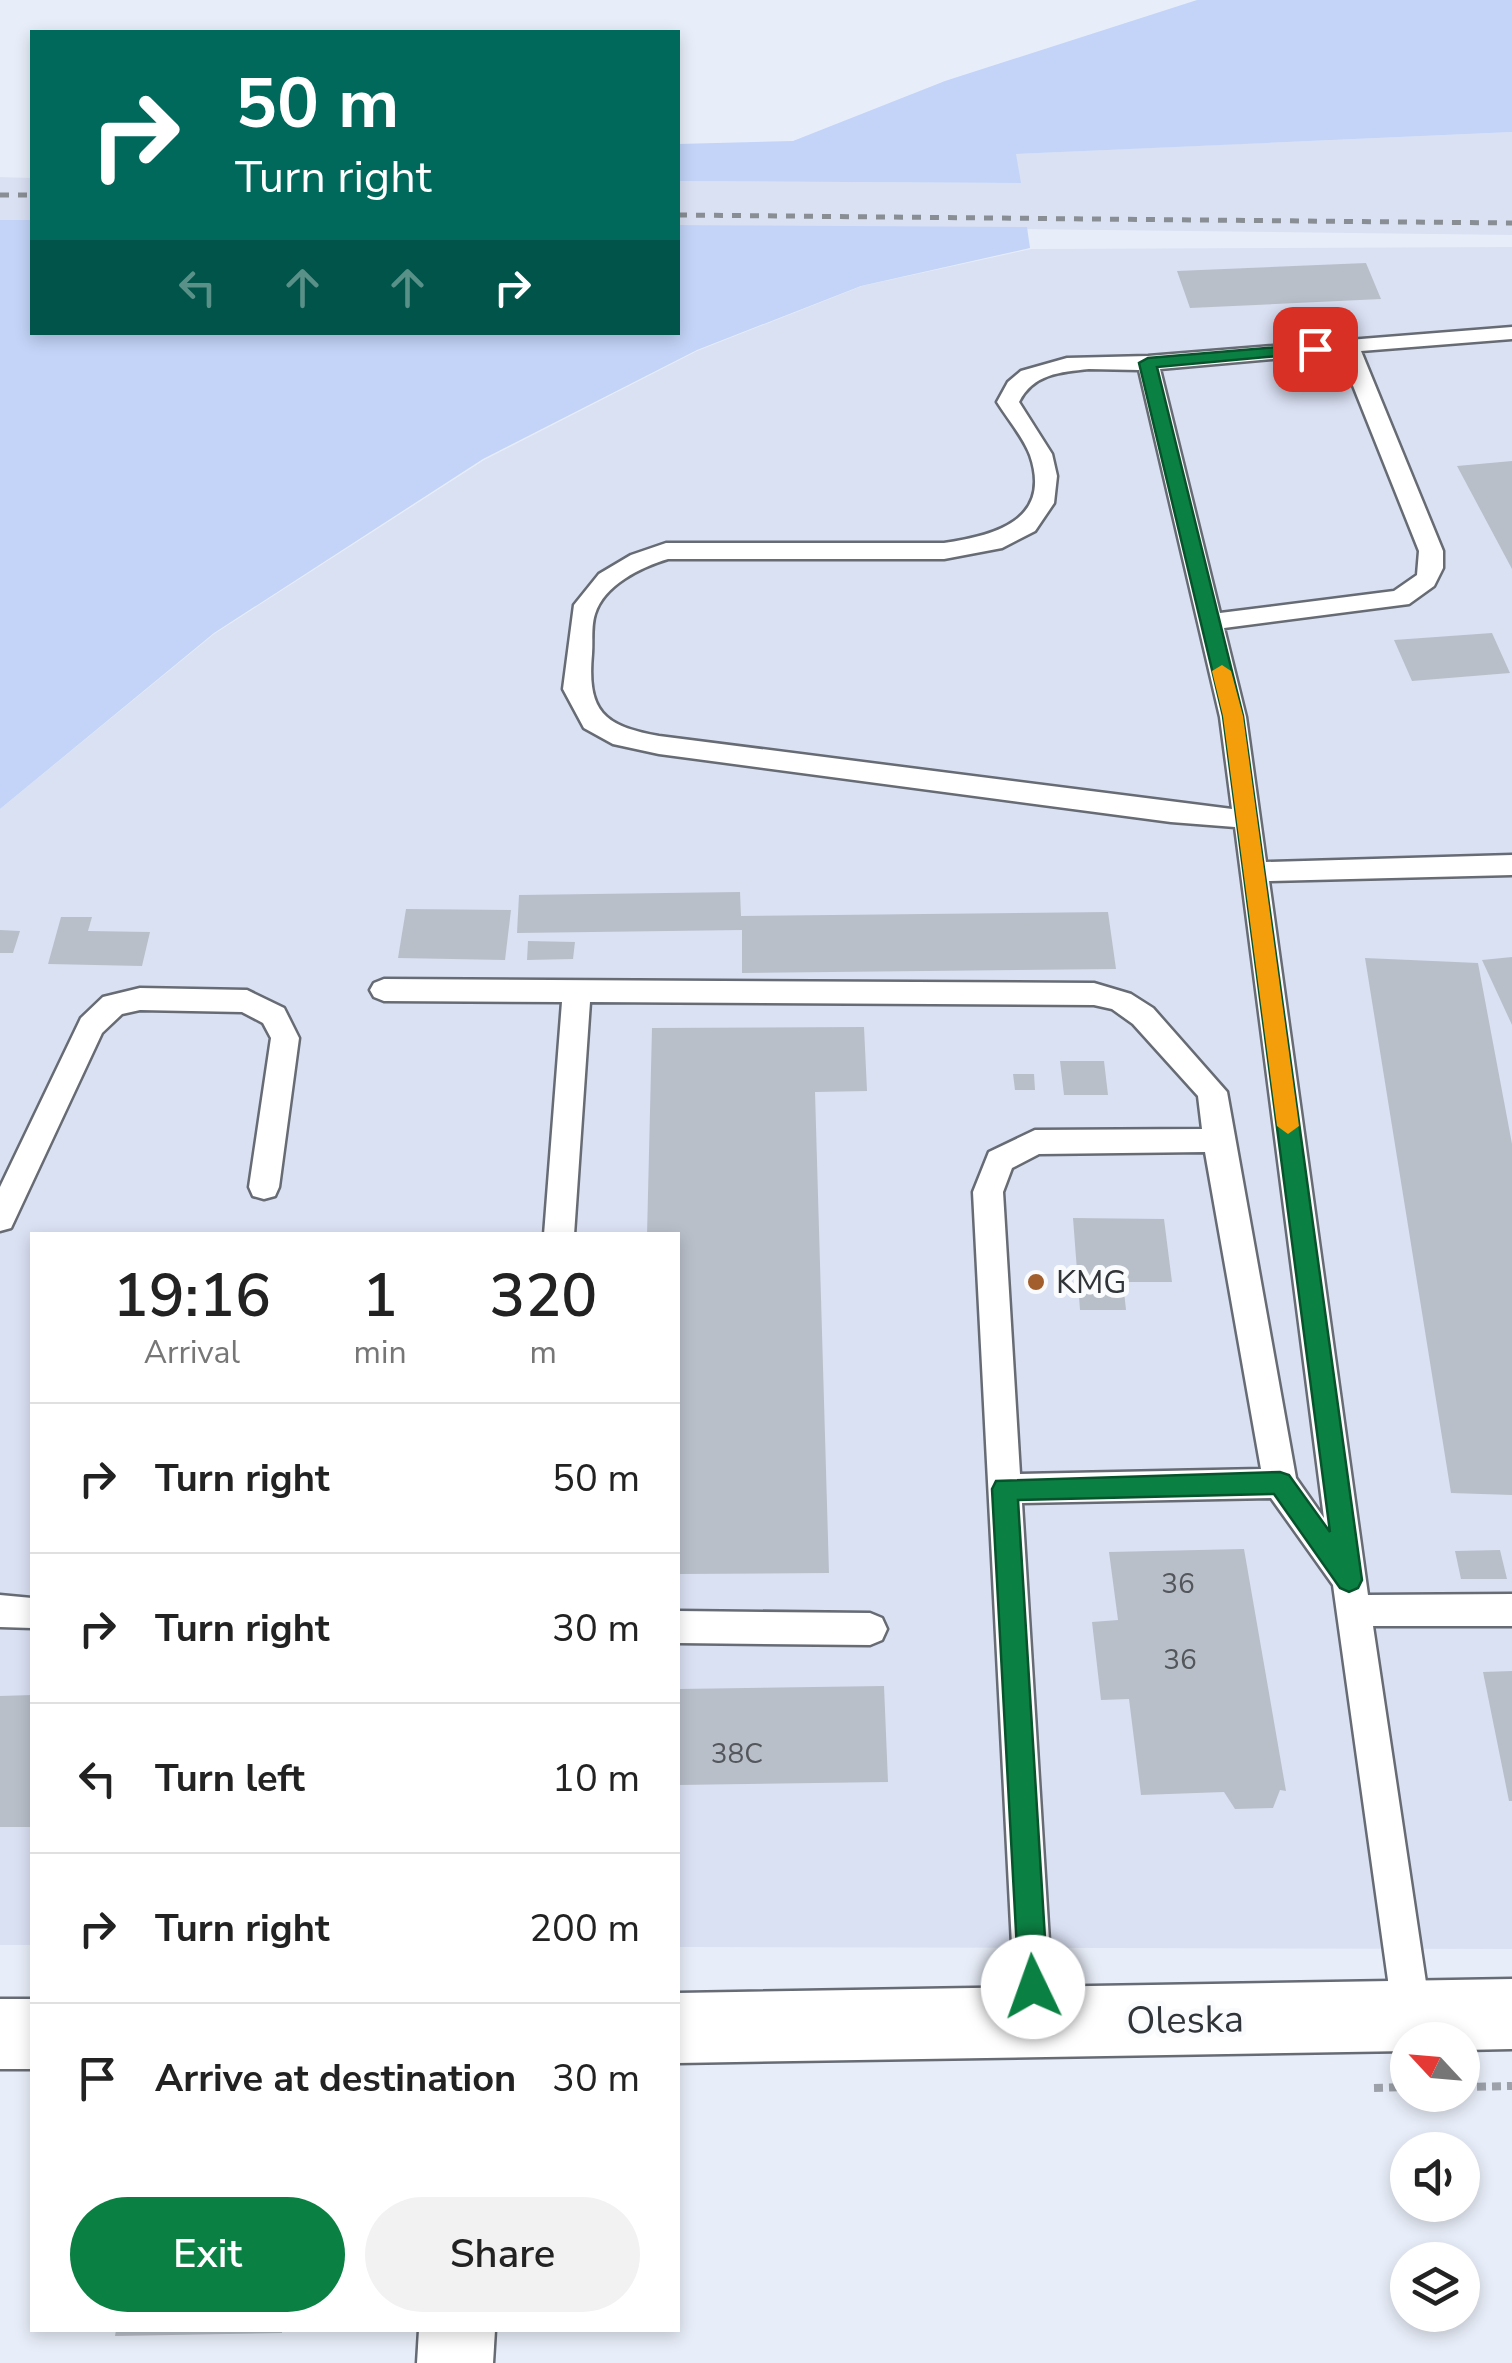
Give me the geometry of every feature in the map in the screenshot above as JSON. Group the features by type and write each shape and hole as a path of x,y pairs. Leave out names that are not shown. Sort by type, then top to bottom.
{"street":[{"name":"Oleska","path":"680,2028 1512,2014"},
{"path":"0,2034 30,2034"},
{"path":"455,2363 457,2332"}],"lane":[{"path":"1247,819 1172,813 622,738 593,722 576,689 583,611 608,579 638,560 666,551 944,551 994,543 1027,526 1042,503 1044,476 1040,454 1008,402 1011,388 1023,376 1040,369 1512,333"},
{"path":"1210,622 1400,598 1422,587 1433,570 1431,551 1348,346"},
{"path":"1148,363 1233,716 1351,1596 1412,2016"},
{"path":"1254,872 1512,866"},
{"path":"384,990 1094,994 1120,1001 1143,1016 1212,1092 1280,1483 1351,1596"},
{"path":"559,1232 577,993"},
{"path":"0,1219 91,1026 113,1005 140,999 247,1001 274,1016 285,1038 264,1187"},
{"path":"1035,2022 988,1192 1000,1160 1035,1142 1218,1140"},
{"path":"1005,1489 1280,1483"},
{"path":"1351,1596 1512,1610"},
{"path":"0,1611 30,1613"},
{"path":"680,1628 870,1628"}],"path":[{"path":"1480,2087 1512,2086"}],"shaded area":[{"path":"1197,0 1512,0 1512,132 1016,154 1021,183 680,181 680,144 793,141 945,81"},
{"path":"1512,132 1512,235 680,225 680,181 1020,183 1015,154"},
{"path":"0,177 30,178 30,220 0,220"},
{"path":"0,220 30,220 30,335 680,335 680,225 1027,227 1030,248 861,286 697,350 483,459 214,633 0,809"},
{"path":"1512,247 1512,1949 680,1947 680,1232 30,1232 30,1945 0,1945 0,809 214,634 484,460 697,351 862,286 1031,249"}],"building":[{"path":"1366,263 1381,299 1190,308 1177,271"},
{"path":"1512,461 1512,569 1457,466"},
{"path":"1492,633 1510,673 1412,681 1394,640"},
{"path":"740,892 741,916 1108,912 1116,969 742,973 742,930 517,933 519,895"},
{"path":"406,909 511,910 505,960 398,958"},
{"path":"61,917 92,917 88,931 150,932 142,966 48,964"},
{"path":"0,930 20,931 13,953 0,953"},
{"path":"528,941 575,942 573,959 527,960"},
{"path":"1512,957 1512,1025 1482,960"},
{"path":"1365,958 1478,963 1512,1144 1512,1495 1451,1493"},
{"path":"864,1027 867,1091 815,1092 829,1573 680,1574 680,1232 647,1232 652,1028"},
{"path":"1060,1061 1104,1061 1108,1095 1064,1095"},
{"path":"1013,1074 1034,1074 1035,1090 1015,1090"},
{"path":"1073,1218 1164,1219 1172,1282 1123,1282 1126,1310 1080,1310"},
{"path":"1244,1549 1286,1791 1280,1790 1273,1808 1235,1809 1224,1792 1141,1795 1129,1699 1101,1700 1092,1622 1118,1620 1109,1552"},
{"path":"1500,1550 1507,1579 1461,1579 1455,1551"},
{"path":"1512,1671 1512,1801 1509,1801 1483,1672"},
{"path":"884,1686 888,1782 680,1785 680,1689"},
{"path":"30,1695 30,1827 0,1827 0,1696"},
{"path":"116,2332 282,2332 282,2333 115,2336"}],"railway":[{"path":"0,195 30,195"},
{"path":"680,215 1512,223"}],"slow traffic":[{"path":"1222,671 1233,716 1288,1126"}],"place":[{"name":"KMG","path":"1036,1282"}],"route":[{"path":"1033,1987 1005,1489 1280,1483 1349,1580 1233,716 1148,363 1315,349"}]}
